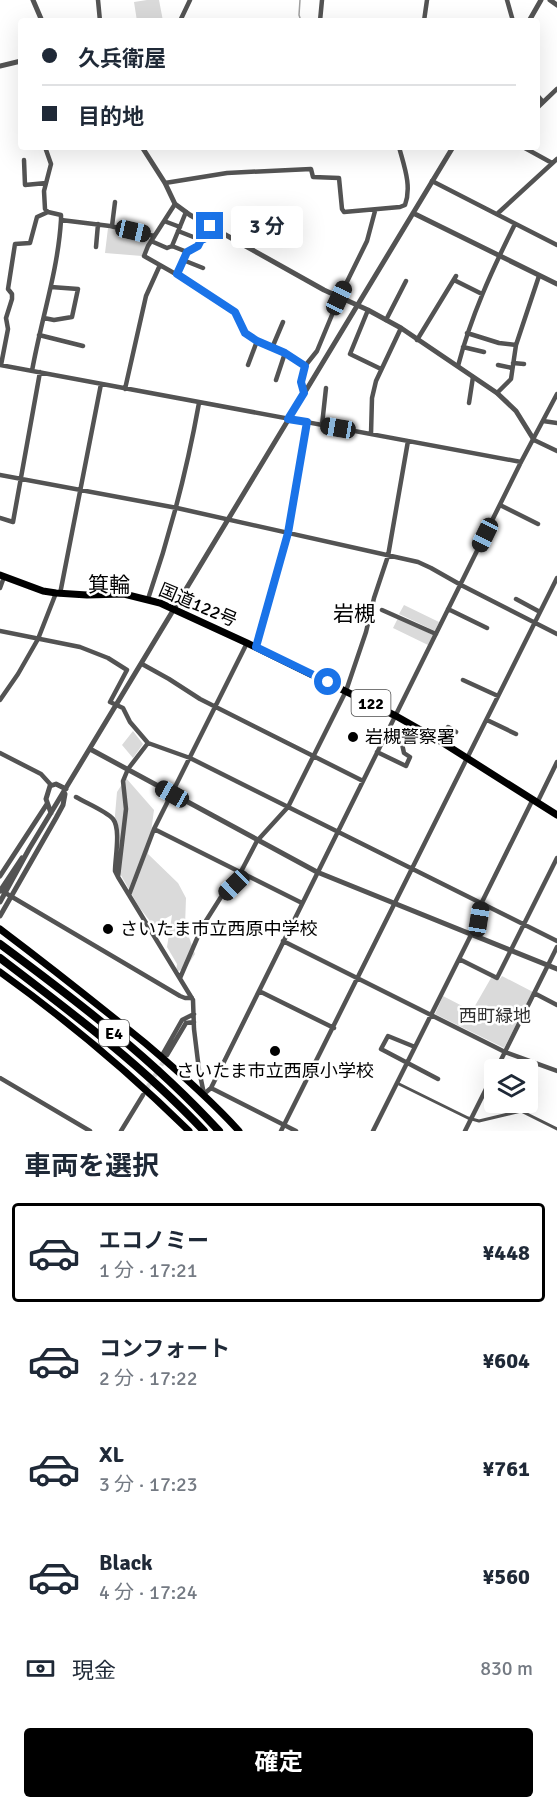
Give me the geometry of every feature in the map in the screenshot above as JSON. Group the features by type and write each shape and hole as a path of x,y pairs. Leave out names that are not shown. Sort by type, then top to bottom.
{"highway":[{"name":"国道122号","path":"2,576 58,594 124,594 148,599 174,609 396,716 440,741 557,816"},
{"path":"0,929 164,1056 239,1131"},
{"name":"E4","path":"0,944 74,999 119,1037 182,1093 219,1131"},
{"name":"E4","path":"0,958 98,1034 204,1131"},
{"path":"0,972 99,1048 189,1131"}],"street":[{"path":"33,0 41,18"},
{"path":"98,0 100,18"},
{"path":"181,18 190,0"},
{"path":"320,18 322,0"},
{"path":"424,18 427,0"},
{"path":"507,0 512,18"},
{"path":"531,18 542,0"},
{"path":"550,0 557,4"},
{"path":"0,66 18,62"},
{"path":"540,105 557,90"},
{"path":"540,98 543,102"},
{"path":"46,150 51,164 44,191 45,209 48,212"},
{"path":"144,150 165,183 175,204 339,298 358,305 401,328 497,393 516,411 534,440 557,451"},
{"path":"400,150 409,195 405,205"},
{"path":"0,902 2,890 16,865 29,849 66,789 451,150"},
{"path":"528,150 552,163"},
{"path":"497,214 557,159"},
{"path":"24,160 25,185 46,183"},
{"path":"165,183 227,173 311,169 313,177 339,178 344,212 375,211 405,205 499,256 557,284"},
{"path":"432,182 557,244"},
{"path":"112,226 115,202"},
{"path":"175,204 152,239 144,256 177,274 235,312 245,333 305,366"},
{"path":"304,393 301,382 305,366 317,351 339,298 368,241 375,211"},
{"path":"32,371 59,250 61,215 48,212 37,217 30,243 15,244 8,289 12,294 12,299 6,318 8,329 0,365 198,403 521,462"},
{"path":"61,220 112,226 152,239 167,249 172,246 186,212"},
{"path":"164,220 201,240"},
{"path":"458,366 467,333 482,294 515,224"},
{"path":"96,247 98,225"},
{"path":"177,274 187,252 198,246 210,226"},
{"path":"172,246 187,252"},
{"path":"183,260 203,268"},
{"path":"125,389 146,296 160,265"},
{"path":"497,393 511,379 516,345 539,276"},
{"path":"417,340 455,278 482,294"},
{"path":"386,320 406,280"},
{"path":"44,318 54,320 72,317 78,289 51,287"},
{"path":"368,310 350,354 381,369"},
{"path":"272,348 283,322"},
{"path":"371,434 372,398 376,381 401,328"},
{"path":"467,333 498,343 516,345"},
{"path":"39,335 83,346"},
{"path":"248,365 257,341"},
{"path":"463,347 484,352"},
{"path":"276,380 285,353"},
{"path":"498,365 524,364"},
{"path":"0,518 13,522 40,372"},
{"path":"469,403 473,377"},
{"path":"0,700 38,639 58,594 101,384"},
{"path":"322,425 326,388"},
{"path":"76,797 110,816 115,822 117,830 115,871 192,998 199,1070 204,1094 211,1088 521,462 557,394"},
{"path":"148,599 177,508 198,403"},
{"path":"543,421 557,423"},
{"path":"256,647 288,533 307,422"},
{"path":"180,978 202,927 221,897 234,885 242,873 257,841 288,807 346,690 388,556 408,441"},
{"path":"0,475 177,508 418,562 557,634"},
{"path":"500,505 538,524"},
{"path":"0,588 2,576"},
{"path":"281,1131 557,578"},
{"path":"516,599 540,612"},
{"path":"448,609 488,628"},
{"path":"382,610 436,634"},
{"path":"0,632 80,647 108,658 128,670 110,702 123,708 130,722 147,743 190,758 557,941"},
{"path":"129,895 154,829 248,643"},
{"path":"142,664 200,699 363,781"},
{"path":"463,680 498,696"},
{"path":"487,720 516,734"},
{"path":"440,741 448,728 456,732"},
{"path":"377,752 406,766 410,757 404,753 402,744 385,736"},
{"path":"118,877 126,809 123,780 147,743"},
{"path":"90,749 317,872 557,969"},
{"path":"0,753 41,774 51,785"},
{"path":"373,1131 479,919 481,904 557,762"},
{"path":"51,785 56,784 66,789"},
{"path":"51,785 46,795 51,813"},
{"path":"0,916 57,818 63,806 66,789"},
{"path":"0,876 47,804"},
{"path":"154,829 302,903"},
{"path":"459,959 497,978 557,858"},
{"path":"2,890 180,996 192,998"},
{"path":"283,941 505,1052 557,1071"},
{"path":"502,1059 557,947"},
{"path":"259,991 334,1028"},
{"path":"534,993 557,1005"},
{"path":"164,1056 182,1020 194,1014"},
{"path":"164,1056 186,1023 194,1022"},
{"path":"415,1047 388,1036 381,1049 438,1079"},
{"path":"0,1078 90,1131"},
{"path":"397,1083 479,1121 521,1111 557,1129"},
{"path":"211,1088 296,1131"},
{"path":"465,1131 484,1093"},
{"path":"121,1131 143,1095"}],"green space":[{"path":"159,0 162,18 137,18 134,2"},
{"path":"108,228 148,237 149,240 142,256 105,253"},
{"path":"404,605 439,622 435,631 399,614"},
{"path":"398,618 433,635 428,645 393,628"},
{"path":"133,731 143,744 133,758 122,745"},
{"path":"126,778 154,810 148,854 178,883 186,898 185,926 195,954 186,968 176,972 177,964 167,947 172,915 153,925 139,907 118,870 115,815 117,792"},
{"name":"西町緑地","path":"502,976 533,992 504,1048 435,1014 443,996 472,1011 491,978 499,980"}],"waterway":[{"path":"300,0 300,18"}],"tunnel":[{"path":"144,1093 165,1059"}],"place":[{"name":"岩槻警察署","path":"353,737"},
{"name":"さいたま市立西原中学校","path":"108,929"},
{"name":"さいたま市立西原小学校","path":"275,1051"}],"district":[{"name":"箕輪","path":"109,585"},
{"name":"岩槻","path":"354,614"}],"route":[{"path":"210,226 198,246 187,252 177,274 235,312 245,333 305,366 301,382 304,393 288,419 307,422 288,533 256,647 328,682"}]}
